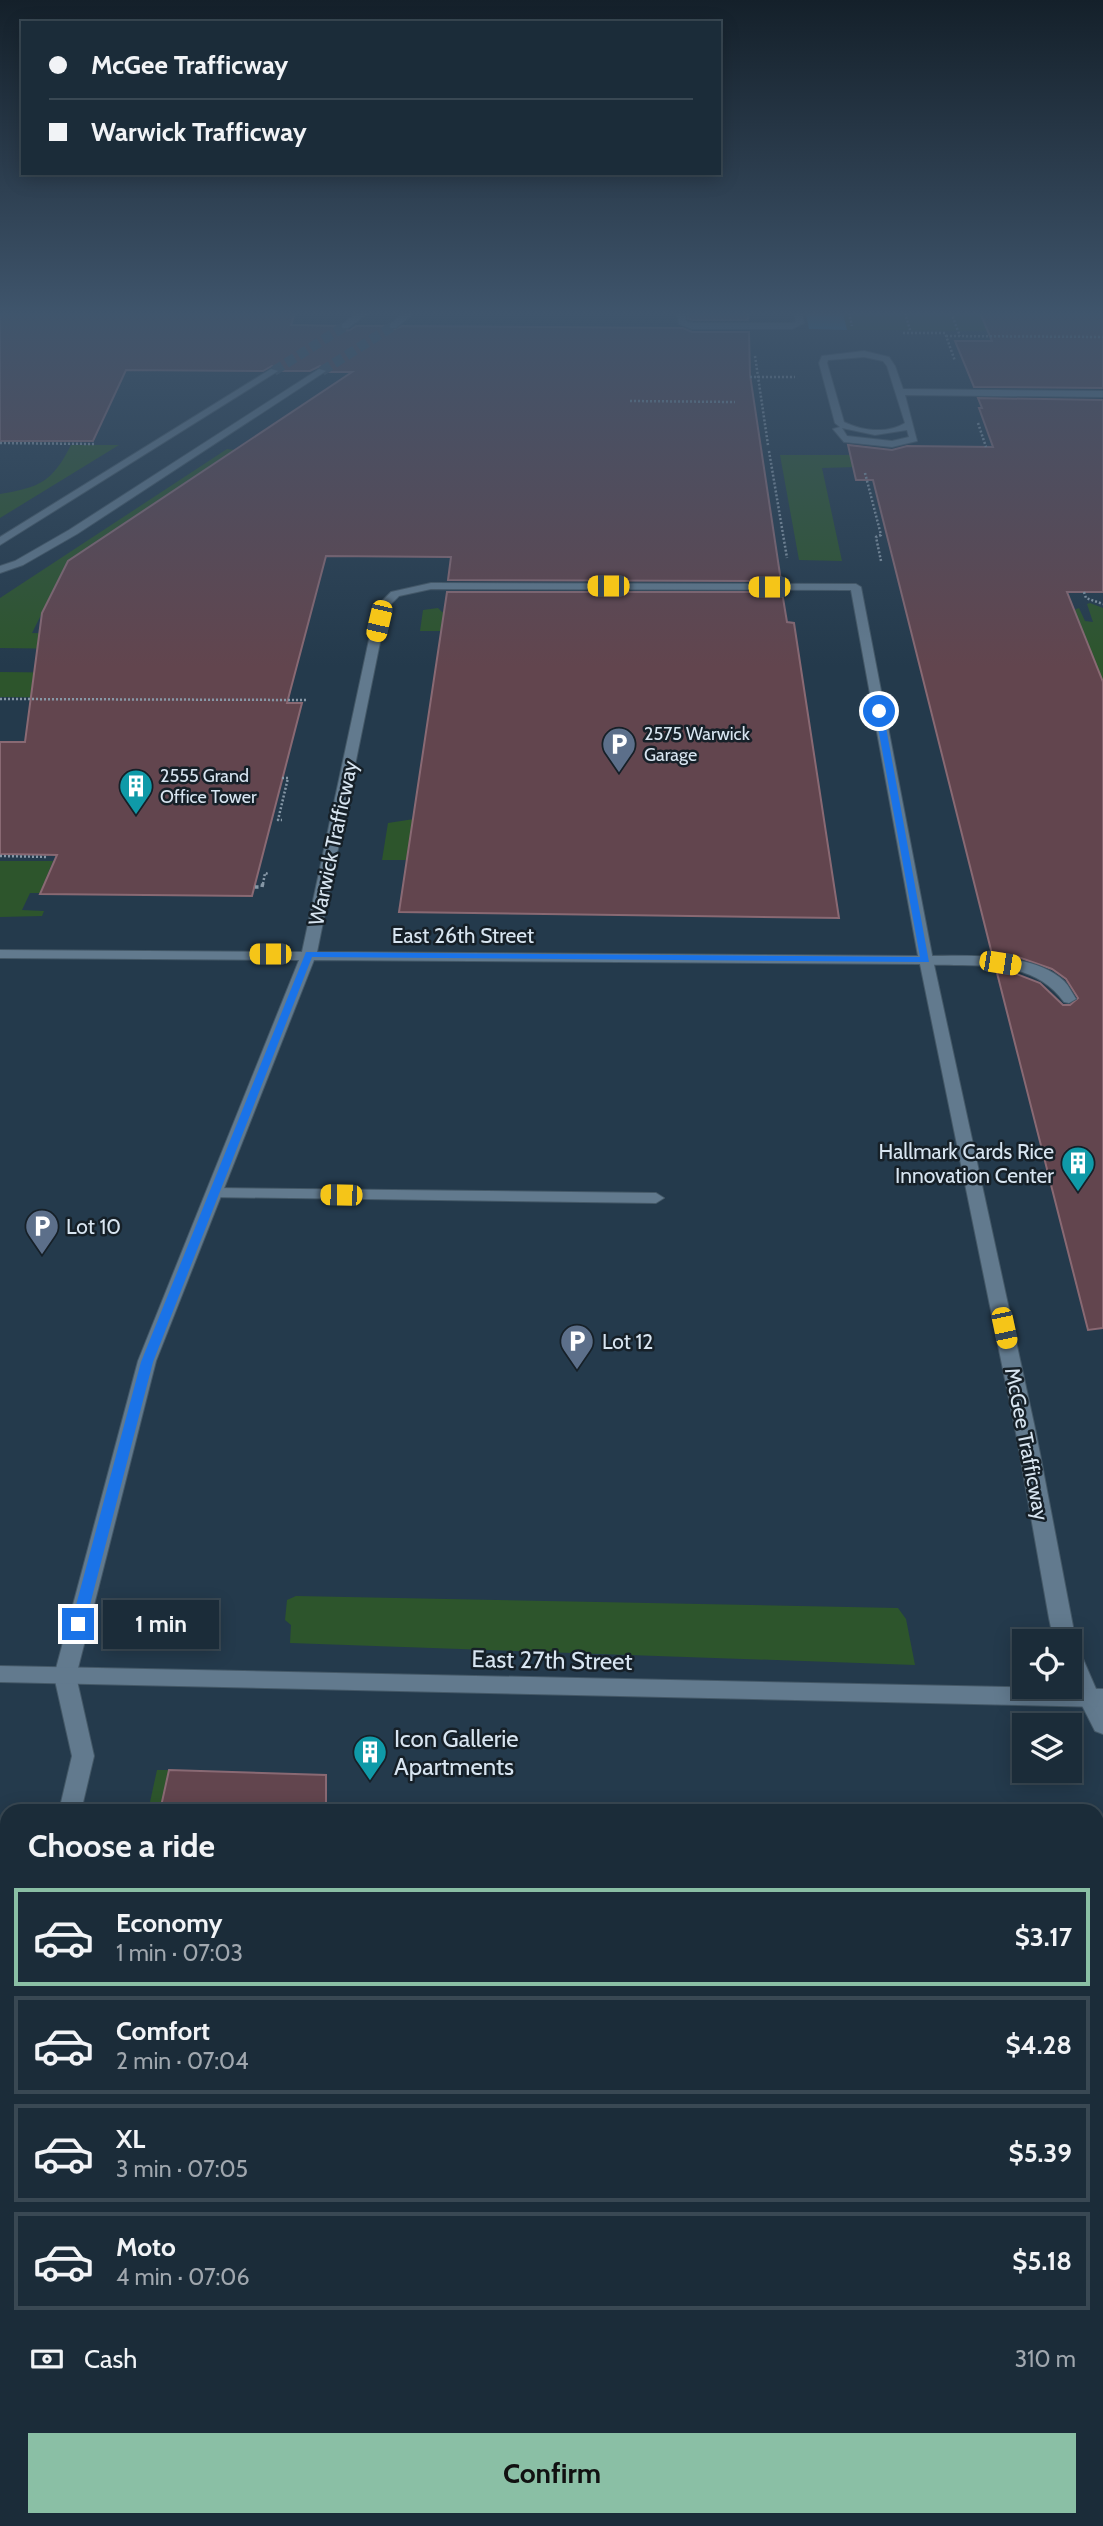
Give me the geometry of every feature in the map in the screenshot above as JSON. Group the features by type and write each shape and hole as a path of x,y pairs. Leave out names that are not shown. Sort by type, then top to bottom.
{"street":[{"path":"0,542 178,431"},
{"path":"0,570 19,563 73,532 230,431"},
{"path":"839,431 844,439 856,443 909,442 914,439 912,431"},
{"name":"Warwick Trafficway","path":"72,1804 83,1756 65,1676 147,1362 309,954 380,616 387,600 405,591 447,584 856,587"},
{"name":"McGee Trafficway","path":"856,587 926,960 1026,1433 1062,1629"},
{"name":"East 26th Street","path":"0,954 309,954 985,961 1031,969 1058,982 1069,999"},
{"path":"214,1192 656,1198"},
{"name":"East 27th Street","path":"0,1674 1095,1698"},
{"path":"1082,1675 1095,1698 1103,1726"}],"path":[{"path":"0,443 103,444"},
{"path":"769,451 789,569"},
{"path":"864,468 881,535 876,537 881,561"},
{"path":"1084,592 1086,598 1103,604"},
{"path":"0,699 308,700"},
{"path":"282,778 288,778 278,820 282,820"},
{"path":"0,856 48,857"},
{"path":"255,887 262,887 265,873 268,874"}],"green space":[{"path":"71,445 119,445 0,518 0,494 26,489 44,481 58,467"},
{"path":"227,449 235,450 68,561 32,633 85,634 77,649 0,648 0,598"},
{"path":"780,455 854,455 857,467 822,468 842,561 799,560"},
{"path":"1087,604 1103,608 1103,682 1074,610 1079,608 1085,621 1093,622"},
{"path":"438,608 442,612 526,613 442,631 420,631 423,610"},
{"path":"0,672 95,673 110,698 0,697"},
{"path":"414,819 407,860 382,860 388,823"},
{"path":"0,861 53,861 40,893 30,893 22,910 44,911 42,916 0,917"},
{"path":"296,1596 898,1608 906,1619 915,1665 290,1643 291,1625 285,1620 287,1600"},
{"path":"157,1770 169,1770 162,1804 150,1804"}],"building":[{"path":"0,431 98,431 93,441 0,441"},
{"path":"264,431 758,431 781,581 448,580 451,557 326,556 287,703 302,703 252,896 40,894 57,855 0,854 0,742 25,742 42,613 68,561"},
{"path":"987,431 1103,431 1103,592 1067,592 1103,682 1103,1328 1088,1330 996,969 1040,983 1063,1005 1070,1005 1078,998 1066,979 1052,969 1018,957 992,954 873,480 856,480 848,445 892,450 907,446 993,447"},
{"name":"2575 Warwick Garage","path":"447,592 782,592 787,622 794,623 839,918 399,912"},
{"path":"169,1770 326,1775 326,1804 162,1804"}],"place":[{"name":"2575 Warwick Garage","path":"619,774"},
{"name":"2555 Grand Office Tower","path":"136,816"},
{"name":"Hallmark Cards Rice Innovation Center","path":"1078,1193"},
{"name":"Lot 10","path":"42,1256"},
{"name":"Lot 12","path":"577,1371"},
{"name":"Icon Gallerie Apartments","path":"370,1782"}],"route":[{"path":"78,1624 147,1362 309,954 926,960 879,711"}]}
